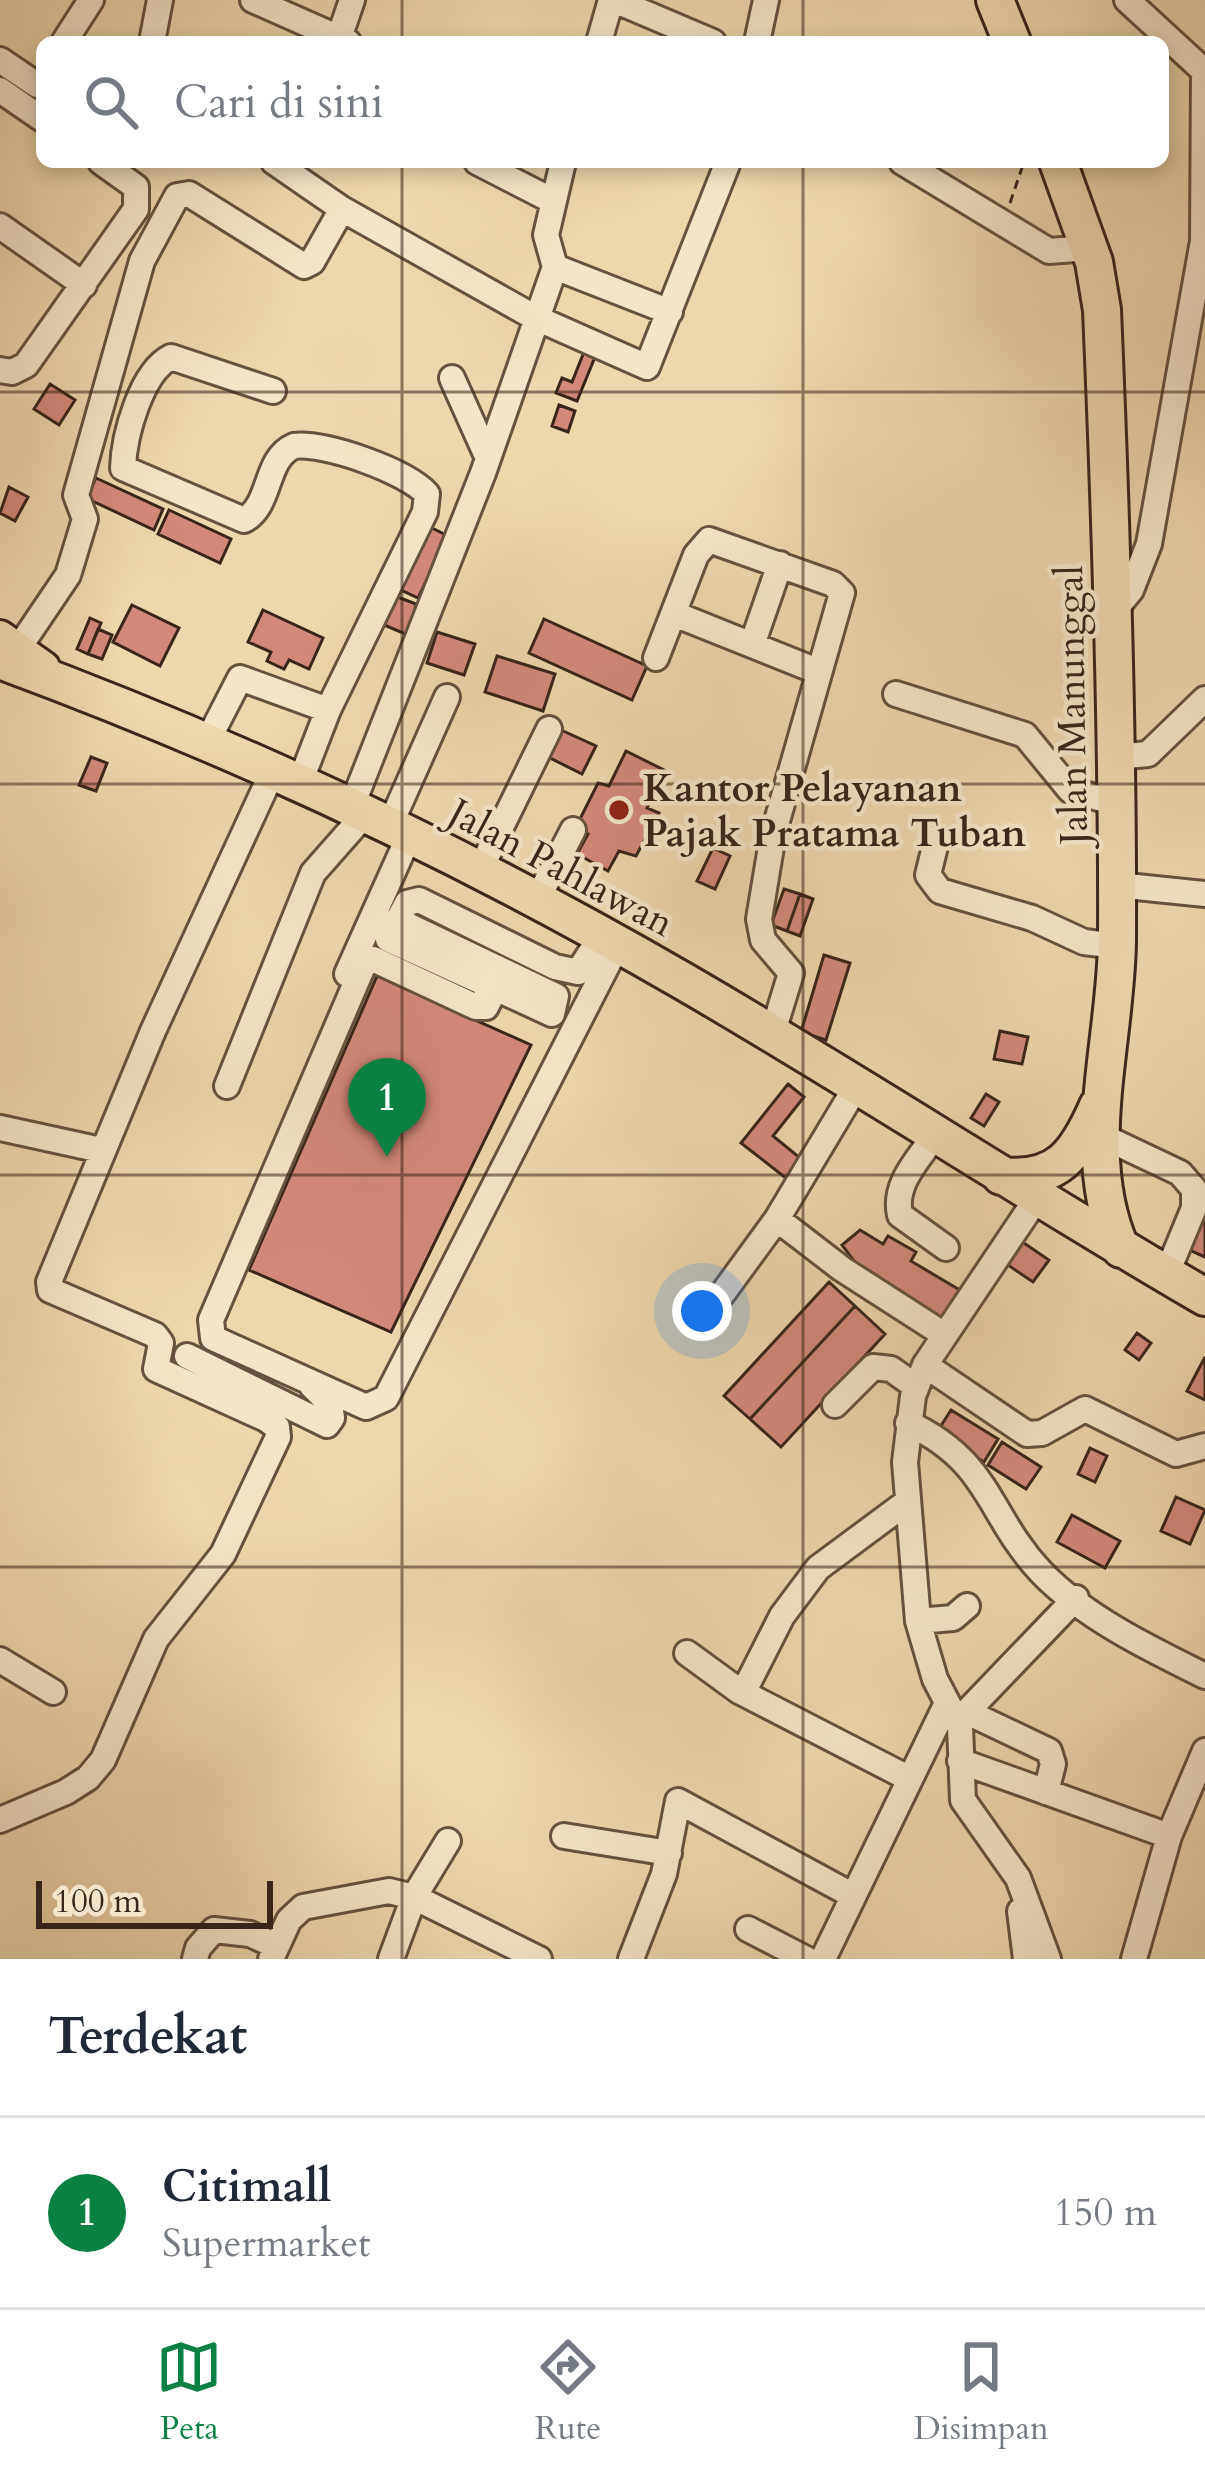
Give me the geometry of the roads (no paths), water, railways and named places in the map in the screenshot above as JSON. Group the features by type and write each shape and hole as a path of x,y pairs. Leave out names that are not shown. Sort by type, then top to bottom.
{"highway":[{"path":"995,0 1010,36"},
{"name":"Jalan Manunggal","path":"1060,168 1089,248 1102,310 1117,886 1102,1136 1103,1198 1121,1249"},
{"name":"Jalan Pahlawan","path":"6,649 80,689 379,820 537,900 772,1035 1121,1249 1192,1281"},
{"path":"1001,1176 1037,1177 1067,1162 1105,1085"}],"street":[{"path":"68,36 92,0"},
{"path":"153,36 160,0"},
{"path":"253,0 335,36"},
{"path":"345,36 352,0"},
{"path":"758,36 766,0"},
{"path":"1127,0 1168,36"},
{"path":"603,36 624,2 700,36"},
{"path":"1113,612 1130,590 1149,544 1204,241 1204,68 1169,37"},
{"path":"0,60 36,97"},
{"path":"0,90 36,97"},
{"path":"0,370 12,372 26,364 136,209 139,195 108,168"},
{"path":"283,168 342,209 534,317 646,367 726,168"},
{"path":"489,168 551,200"},
{"path":"561,168 545,235 555,267 487,456 379,820 364,964 211,1320 213,1338 366,1407 386,1398 610,940"},
{"path":"911,168 1049,251 1089,248"},
{"path":"6,649 68,575 85,519 76,495 142,261 177,196 189,194 304,266 313,262 342,209"},
{"path":"0,226 84,285"},
{"path":"555,267 670,312"},
{"path":"0,1820 66,1792 88,1778 103,1760 156,1639 223,1554 278,1437 277,1427 266,1418 156,1369 161,1343 155,1334 50,1290 50,1278 101,1150 285,779 328,710 425,512 422,488 354,458 294,446 275,466 255,514 244,520 123,468 149,376 163,361 171,357 273,391"},
{"path":"452,378 487,456"},
{"path":"656,658 677,615 696,555 710,540 833,584 842,593 773,835 759,919 763,940 791,973 772,1035"},
{"path":"752,645 780,564"},
{"path":"677,615 817,671"},
{"path":"206,745 240,678 328,710"},
{"path":"896,694 1025,735 1070,790 1116,803"},
{"path":"227,1086 313,873 379,820 447,697"},
{"path":"1116,758 1148,754 1205,699"},
{"path":"480,870 549,728"},
{"path":"537,900 573,830"},
{"path":"937,838 928,875 940,891 1019,914 1084,942 1117,946"},
{"path":"1117,886 1205,894"},
{"path":"397,920 556,996 552,1014 388,939 397,920 407,903 419,900 555,967 578,972 610,940"},
{"path":"366,954 476,1007 486,1007 490,999 485,986"},
{"path":"252,1187 366,954"},
{"path":"712,1308 777,1219 856,1087"},
{"path":"0,1127 101,1150"},
{"path":"934,1135 899,1188 898,1206 900,1215 946,1248"},
{"path":"1102,1136 1180,1172 1194,1189 1192,1281"},
{"path":"1048,1959 1018,1878 963,1800 957,1712 918,1621 908,1502 908,1423 920,1375 943,1334 1049,1206"},
{"path":"777,1219 842,1269 943,1334"},
{"path":"187,1357 327,1424 332,1418 330,1403 306,1380"},
{"path":"835,1406 873,1367 920,1375 1028,1434 1042,1433 1085,1409 1170,1453 1200,1449 1205,1428"},
{"path":"908,1423 961,1453 1040,1571 1115,1628 1205,1676"},
{"path":"744,1691 782,1616 818,1568 908,1502"},
{"path":"823,1959 850,1894 910,1779 957,1712 1076,1598"},
{"path":"918,1621 953,1618 967,1606"},
{"path":"687,1653 744,1691 910,1779"},
{"path":"0,1660 53,1692"},
{"path":"957,1712 1049,1751 1053,1764 1046,1792"},
{"path":"1134,1959 1168,1836 1205,1751"},
{"path":"960,1761 1168,1836"},
{"path":"631,1959 668,1853 678,1801 850,1894"},
{"path":"563,1836 668,1853"},
{"path":"391,1959 414,1898 448,1841"},
{"path":"1018,1878 1026,1959"},
{"path":"196,1959 198,1948 214,1930 250,1934 273,1953 289,1919 320,1900 389,1891 414,1898 539,1959"},
{"path":"748,1929 806,1959"}],"place":[{"name":"Kantor Pelayanan Pajak Pratama Tuban","path":"619,810"},
{"name":"Citimall","path":"387,1157"}]}
